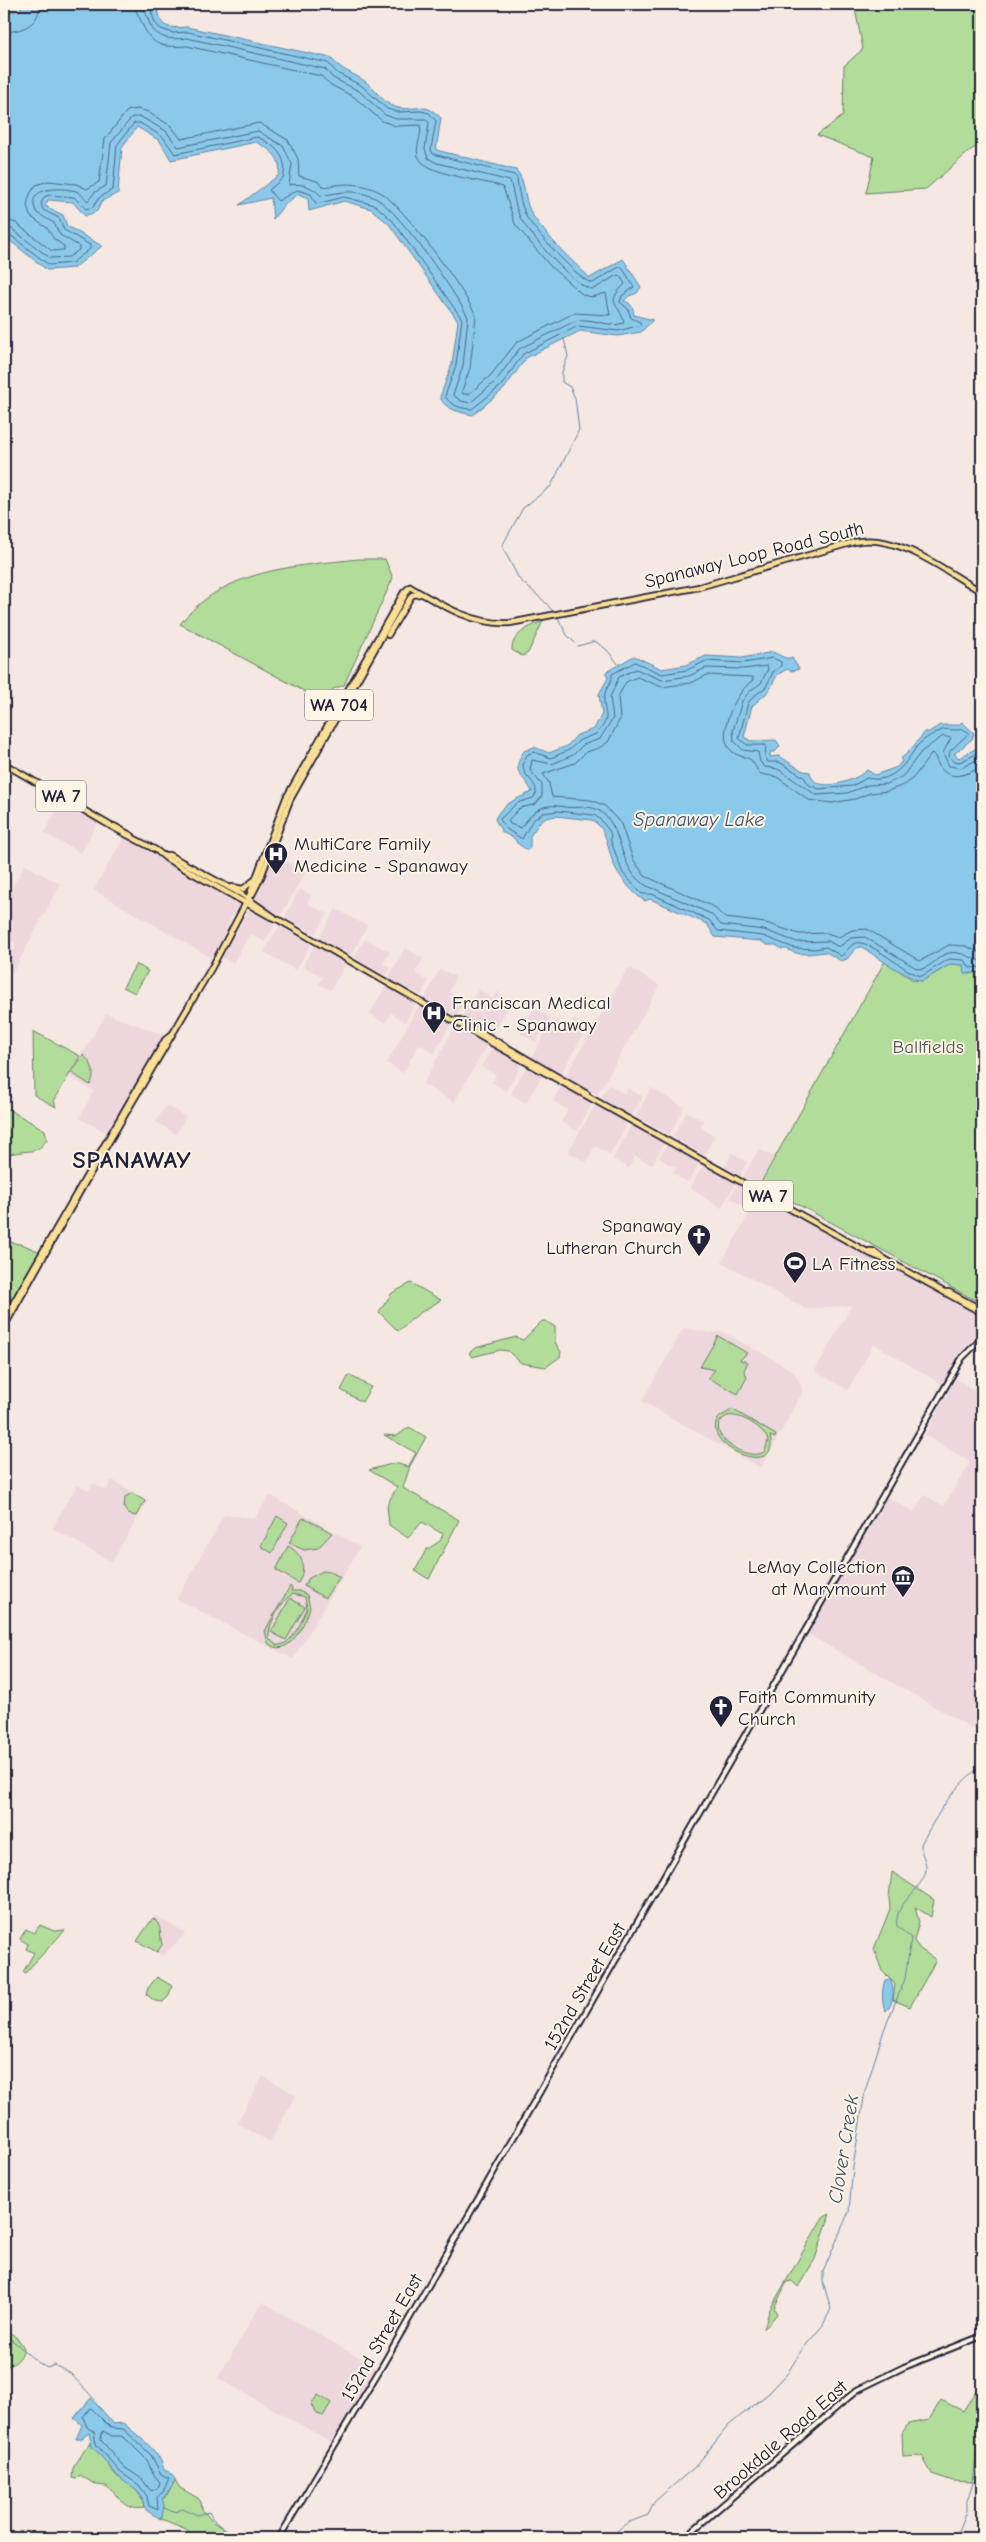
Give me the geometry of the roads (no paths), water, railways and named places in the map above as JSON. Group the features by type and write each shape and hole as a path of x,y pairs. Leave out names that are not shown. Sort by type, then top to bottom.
{"main road":[{"name":"Spanaway Loop Road South","path":"410,587 474,619 510,623 690,589 854,542 873,539 896,544 982,592"},
{"name":"WA 704","path":"247,900 261,878 288,805 410,587"},
{"name":"WA 704","path":"247,900 286,798 404,592 410,587"},
{"name":"WA 704","path":"348,699 410,598 414,594 422,594"},
{"name":"WA 7","path":"5,764 166,855 226,886 274,917 456,1020 475,1028 587,1094 869,1251 873,1251 888,1261 982,1311"},
{"name":"WA 7","path":"166,855 167,859 247,900"},
{"path":"226,886 243,889 254,880"},
{"path":"4,1327 126,1111 214,963 247,900"},
{"path":"4,1319 108,1136 165,1040 171,1035"},
{"path":"126,1111 138,1086"},
{"path":"100,1157 108,1136"},
{"path":"62,1224 67,1207"},
{"path":"49,1246 54,1229"},
{"name":"152nd Street East","path":"279,2538 386,2358 962,1358 982,1338"},
{"name":"Brookdale Road East","path":"684,2538 857,2390 904,2367 982,2336"}],"water":[{"path":"22,4 150,4 158,12 163,24 167,26 175,28 187,27 331,58 343,69 366,82 391,105 402,108 429,109 441,118 436,150 516,170 522,180 533,216 553,241 590,278 623,259 641,287 637,293 629,296 624,301 632,306 634,315 653,320 641,332 618,336 580,331 526,358 504,389 473,415 454,410 445,405 440,397 452,364 458,321 389,224 371,209 344,201 309,211 308,198 298,194 284,205 273,219 271,198 239,205 279,175 279,163 266,148 256,142 171,160 160,141 137,127 122,147 118,193 102,201 97,211 85,216 73,202 48,200 45,206 63,215 67,226 102,246 74,268 47,270 4,236 4,13 20,10"},
{"name":"Spanaway Lake","path":"773,652 785,658 792,658 799,669 792,671 787,669 777,675 769,691 752,706 744,737 751,741 776,740 780,746 775,752 770,752 770,757 779,756 803,771 810,772 813,779 819,783 826,785 836,784 854,778 867,770 875,775 897,767 902,761 900,759 925,732 929,732 940,725 958,725 962,722 974,733 972,739 954,754 959,758 982,745 982,972 964,974 963,965 951,964 922,981 901,972 862,947 856,948 847,959 841,961 826,952 801,954 782,949 776,945 767,945 761,941 715,937 707,924 650,899 645,901 637,895 617,871 612,861 605,835 598,824 592,820 556,816 542,819 530,836 530,848 527,850 517,843 515,839 502,832 495,819 498,813 506,805 532,792 518,770 518,765 524,751 534,747 549,753 567,746 577,735 594,729 602,714 599,694 608,678 606,672 634,656 662,669 686,665 706,656 742,658"},
{"path":"890,1979 893,1987 893,1996 891,2005 886,2011 883,2000 883,1987 885,1980"},
{"path":"91,2398 114,2424 123,2423 143,2440 162,2461 163,2468 174,2475 175,2480 168,2493 162,2499 164,2505 162,2517 159,2518 144,2508 137,2491 120,2478 92,2447 89,2433 81,2439 76,2439 82,2425 74,2418"}],"waterway":[{"path":"554,613 545,602 519,579 502,546 523,508 551,486 579,430 575,398 570,387 562,382 562,372 568,356 564,339"},
{"path":"557,616 567,635 575,643"},
{"path":"578,646 595,641 607,650 619,665"},
{"name":"Clover Creek","path":"608,2538 627,2523 648,2515 655,2501 696,2466 728,2426 769,2393 787,2374 801,2351 823,2325 831,2309 823,2282 823,2272 849,2211 853,2167 865,2091 884,2030 905,1979 911,1938 897,1926 897,1918 903,1904 919,1885 926,1870 921,1844 954,1791 982,1766"},
{"path":"4,2335 47,2368 54,2365 70,2373 96,2401"},
{"path":"956,2538 967,2511 967,2500 973,2483 977,2448 982,2440"},
{"path":"164,2508 176,2512 183,2508 197,2515 209,2512 222,2527 234,2533 253,2538"}],"place":[{"name":"MultiCare Family Medicine - Spanaway","path":"276,875"},
{"name":"Franciscan Medical Clinic - Spanaway","path":"434,1034"},
{"name":"Spanaway Lutheran Church","path":"699,1257"},
{"name":"LA Fitness","path":"795,1284"},
{"name":"LeMay Collection at Marymount","path":"903,1598"},
{"name":"Faith Community Church","path":"721,1728"}],"district":[{"name":"SPANAWAY","path":"132,1160"}],"park label":[{"name":"Ballfields","path":"928,1046"}]}
